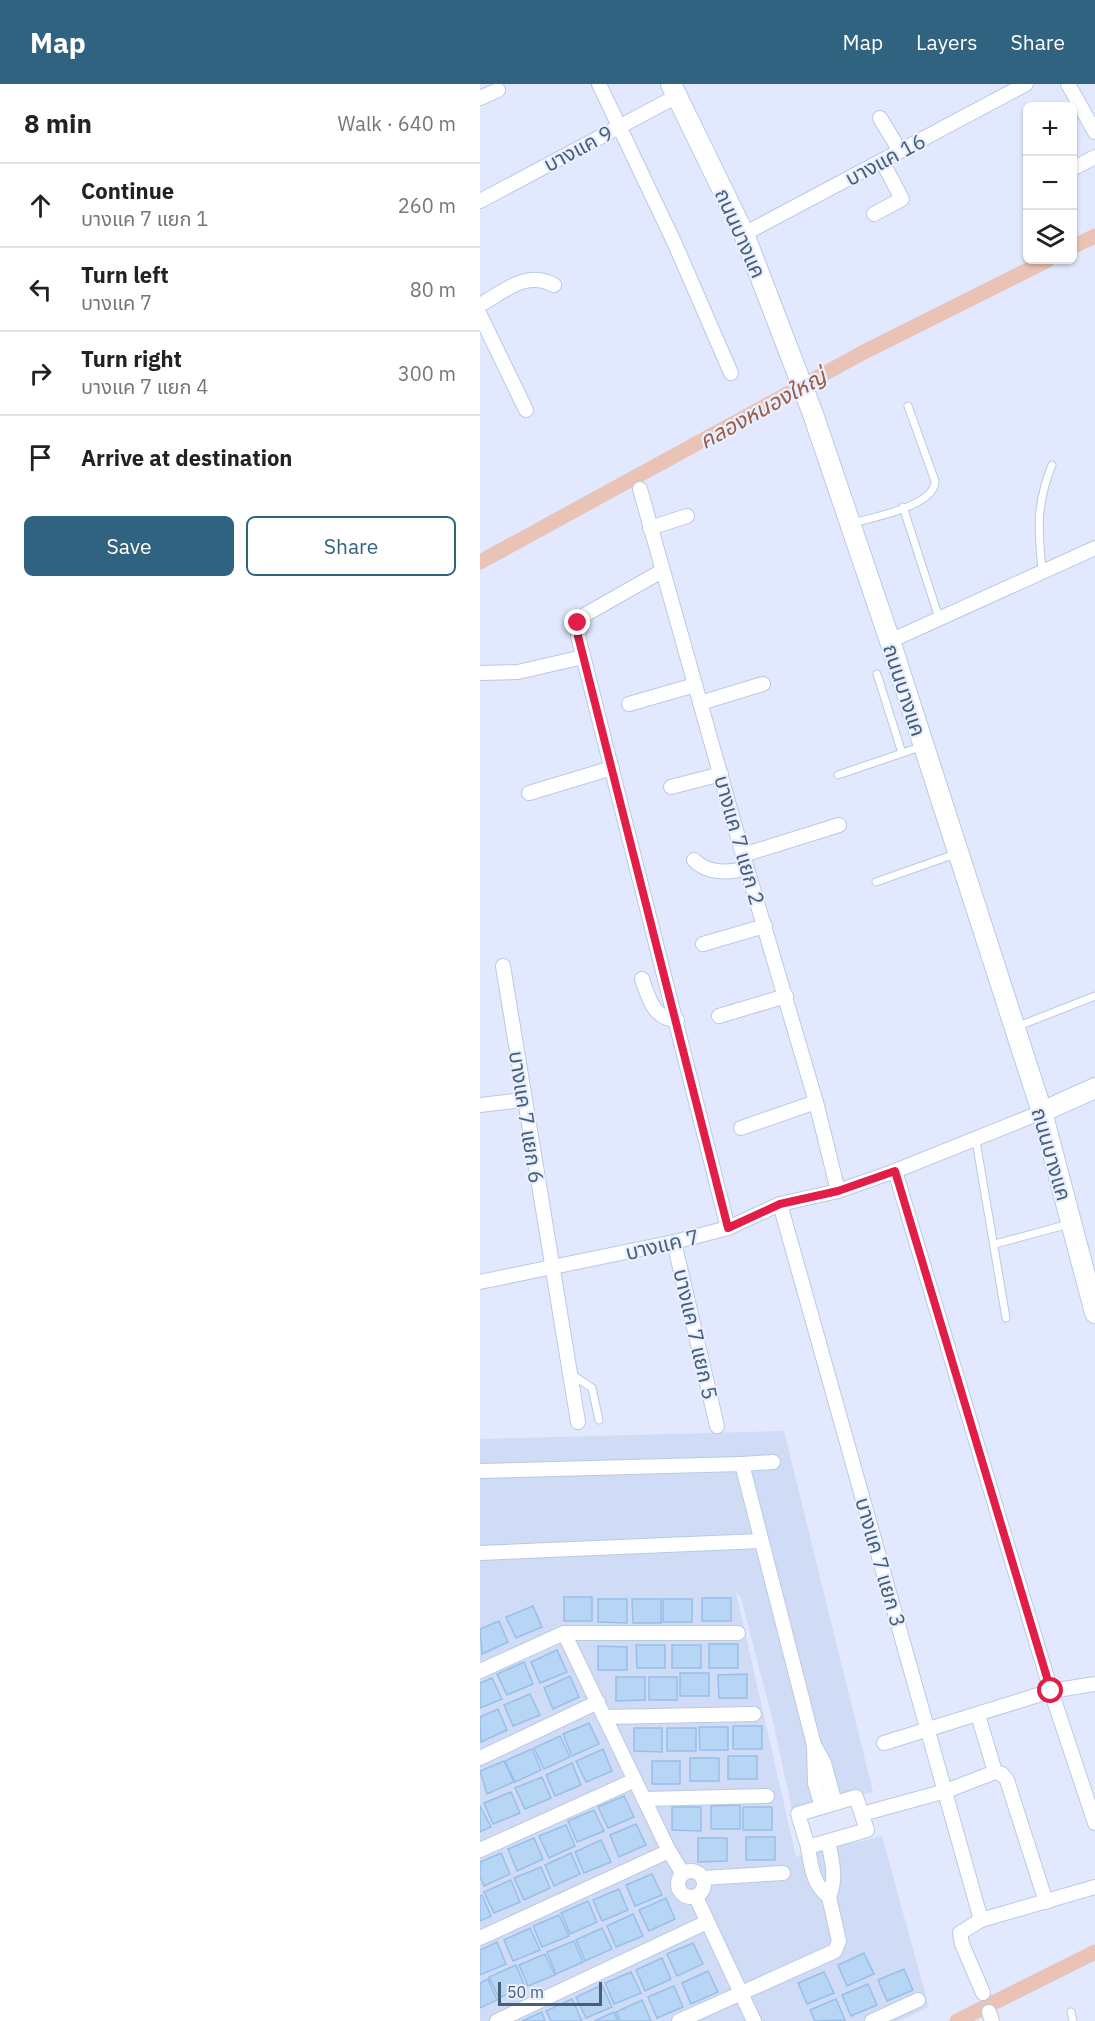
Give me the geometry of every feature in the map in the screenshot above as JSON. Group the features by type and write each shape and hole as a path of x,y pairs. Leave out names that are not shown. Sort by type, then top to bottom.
{"main road":[{"name":"ถนนบางแค","path":"674,90 744,234 795,364 851,524 1041,1112 1095,1313"},
{"path":"1041,1112 1095,1088"}],"street":[{"path":"599,84 731,373"},
{"name":"บางแค 16","path":"744,234 1026,84"},
{"path":"1068,84 1095,132"},
{"path":"480,98 498,90"},
{"name":"บางแค 9","path":"480,201 619,126 674,90"},
{"path":"880,118 900,151"},
{"path":"1077,166 1095,157"},
{"path":"874,214 902,199 882,160"},
{"path":"480,305 529,279 538,278 554,285"},
{"path":"480,315 526,410"},
{"name":"บางแค 7 แยก 2","path":"640,489 816,1102 838,1191"},
{"path":"650,528 687,516"},
{"path":"890,641 1042,570 1095,548"},
{"path":"662,571 581,617 578,631 728,1228"},
{"path":"480,672 519,672 583,657"},
{"path":"700,703 763,684"},
{"path":"629,704 695,685"},
{"path":"529,793 612,768"},
{"path":"671,787 721,774"},
{"path":"694,860 699,865 717,871 839,825"},
{"path":"703,944 765,926"},
{"name":"บางแค 7 แยก 6","path":"503,966 523,1100 578,1422"},
{"path":"642,979 656,1012 668,1020 676,1020"},
{"path":"719,1016 786,996"},
{"path":"480,1105 523,1100"},
{"path":"741,1128 816,1102"},
{"name":"บางแค 7","path":"480,1282 674,1242 728,1228 780,1204 838,1191 976,1141 1041,1112"},
{"path":"895,1171 1051,1691 1095,1823"},
{"name":"บางแค 7 แยก 3","path":"780,1204 981,1920"},
{"name":"บางแค 7 แยก 5","path":"674,1242 717,1426"},
{"path":"480,1471 772,1462"},
{"path":"742,1464 814,1745 824,1763 828,1805"},
{"path":"480,1553 760,1541"},
{"path":"564,1633 669,1851 683,1874"},
{"path":"480,1671 564,1633 738,1633"},
{"path":"884,1743 1051,1691 1095,1684"},
{"path":"480,1758 597,1702"},
{"path":"604,1717 754,1714"},
{"path":"978,1715 994,1772"},
{"path":"862,1814 946,1791 994,1772 1002,1774 1007,1780 1046,1902"},
{"path":"480,1850 635,1780"},
{"path":"644,1799 767,1796"},
{"path":"808,1847 867,1830 856,1797 798,1814 808,1847 812,1875 820,1890 829,1897"},
{"path":"679,2021 740,1992 835,1952 839,1941 829,1897 833,1887 834,1871 828,1841"},
{"path":"480,1938 669,1851"},
{"path":"696,1872 702,1878 702,1891 696,1897 687,1897 678,1889 678,1880 683,1874 696,1872"},
{"path":"702,1878 783,1873"},
{"path":"983,1993 960,1933 981,1920 1095,1887"},
{"path":"696,1897 754,2021"},
{"path":"497,2021 707,1922"},
{"path":"872,2021 918,2000"}],"lane":[{"path":"851,524 926,499 935,488 935,481 908,406"},
{"path":"1042,570 1039,538 1040,495 1052,465"},
{"path":"903,507 939,618"},
{"path":"877,674 902,753"},
{"path":"838,775 923,746"},
{"path":"876,882 958,853"},
{"path":"1014,1028 1095,996"},
{"path":"976,1141 1006,1318"},
{"path":"994,1244 1072,1223"},
{"path":"569,1373 592,1388 599,1420"},
{"path":"1071,2012 1073,2021"}],"shaded area":[{"path":"784,1431 873,1792 792,1810 774,1726 741,1598 736,1592 796,1857 882,1836 929,2007 900,2021 480,2021 480,1439"}],"building":[{"path":"564,1597 592,1597 592,1621 564,1621"},
{"path":"702,1598 731,1598 731,1621 702,1621"},
{"path":"598,1599 627,1599 627,1623 598,1622"},
{"path":"632,1599 661,1599 661,1623 633,1623"},
{"path":"663,1599 692,1599 692,1622 663,1622"},
{"path":"533,1606 542,1627 516,1638 506,1617"},
{"path":"499,1621 508,1642 482,1654 480,1629"},
{"path":"709,1644 738,1644 738,1668 709,1668"},
{"path":"636,1645 665,1645 665,1668 637,1668"},
{"path":"672,1645 701,1645 701,1668 672,1668"},
{"path":"598,1646 627,1647 627,1670 598,1670"},
{"path":"557,1650 567,1672 540,1683 531,1662"},
{"path":"524,1662 533,1684 507,1695 497,1674"},
{"path":"680,1673 709,1673 709,1696 680,1696"},
{"path":"747,1674 747,1698 719,1698 718,1675"},
{"path":"570,1676 579,1697 553,1709 544,1688"},
{"path":"616,1677 645,1677 645,1700 616,1701"},
{"path":"649,1677 677,1677 677,1700 649,1700"},
{"path":"492,1678 502,1699 480,1708 480,1683"},
{"path":"530,1694 540,1715 513,1726 504,1705"},
{"path":"498,1709 507,1730 481,1742 480,1717"},
{"path":"589,1723 599,1744 572,1756 563,1734"},
{"path":"733,1726 762,1726 762,1749 733,1749"},
{"path":"699,1727 728,1727 728,1750 700,1750"},
{"path":"634,1728 662,1728 662,1752 634,1751"},
{"path":"667,1728 696,1728 696,1751 667,1751"},
{"path":"560,1736 570,1757 544,1769 534,1748"},
{"path":"532,1749 541,1770 515,1782 505,1761"},
{"path":"603,1749 612,1771 586,1782 576,1761"},
{"path":"728,1756 757,1756 757,1779 728,1779"},
{"path":"690,1758 719,1758 719,1781 690,1781"},
{"path":"504,1761 514,1782 487,1794 480,1771"},
{"path":"652,1761 680,1761 680,1784 652,1784"},
{"path":"572,1763 581,1785 555,1796 546,1775"},
{"path":"542,1777 551,1798 525,1809 515,1788"},
{"path":"511,1792 520,1813 493,1824 484,1803"},
{"path":"624,1796 634,1817 608,1828 598,1807"},
{"path":"740,1805 740,1829 711,1829 711,1806"},
{"path":"480,1806 491,1827 480,1832"},
{"path":"672,1807 701,1807 701,1831 672,1830"},
{"path":"743,1807 772,1807 772,1830 743,1830"},
{"path":"594,1810 604,1831 577,1842 568,1821"},
{"path":"636,1824 646,1845 619,1857 610,1835"},
{"path":"566,1825 575,1846 549,1858 539,1836"},
{"path":"746,1837 775,1837 775,1860 746,1860"},
{"path":"534,1838 543,1859 517,1871 508,1849"},
{"path":"698,1838 727,1838 727,1861 698,1862"},
{"path":"601,1840 611,1862 584,1873 575,1852"},
{"path":"501,1853 510,1874 484,1886 480,1877 480,1862"},
{"path":"571,1853 580,1874 554,1886 545,1865"},
{"path":"541,1867 550,1888 524,1900 514,1878"},
{"path":"652,1874 662,1895 635,1906 626,1885"},
{"path":"511,1880 520,1902 494,1913 484,1892"},
{"path":"619,1889 628,1910 602,1921 593,1900"},
{"path":"482,1895 491,1916 480,1921 480,1896"},
{"path":"666,1898 675,1919 649,1931 639,1910"},
{"path":"588,1901 597,1922 570,1934 561,1913"},
{"path":"633,1914 643,1936 616,1947 607,1926"},
{"path":"559,1915 569,1936 542,1947 533,1926"},
{"path":"530,1928 540,1950 513,1961 504,1940"},
{"path":"602,1928 612,1949 585,1961 576,1940"},
{"path":"574,1941 583,1962 556,1974 547,1952"},
{"path":"497,1942 506,1964 480,1975 480,1950"},
{"path":"693,1943 703,1964 677,1976 667,1954"},
{"path":"864,1953 874,1974 847,1986 838,1965"},
{"path":"545,1954 555,1975 528,1986 519,1965"},
{"path":"662,1958 671,1979 645,1991 636,1970"},
{"path":"516,1965 525,1987 499,1998 489,1977"},
{"path":"904,1969 913,1990 887,2001 878,1980"},
{"path":"708,1971 718,1992 691,2004 682,1983"},
{"path":"631,1972 641,1993 614,2004 605,1983"},
{"path":"824,1972 834,1993 807,2004 798,1983"},
{"path":"488,1979 497,2000 480,2008 480,1983"},
{"path":"868,1984 877,2005 851,2016 842,1995"},
{"path":"602,1985 612,2007 586,2018 576,1997"},
{"path":"674,1986 683,2007 657,2018 648,1997"},
{"path":"572,1999 582,2021 551,2021 546,2011"},
{"path":"836,1999 845,2020 815,2021 810,2010"},
{"path":"642,2000 651,2021 620,2021 616,2012"},
{"path":"542,2012 545,2021 522,2021"},
{"path":"614,2012 618,2021 594,2021"}],"waterway":[{"name":"คลองหนองใหญ่","path":"1077,245 1095,236"},
{"name":"คลองหนองใหญ่","path":"480,562 864,352 1040,264"},
{"path":"957,2021 1095,1952"}],"route":[{"path":"578,623 578,636 728,1228 780,1204 838,1191 895,1171 1051,1691"}]}
